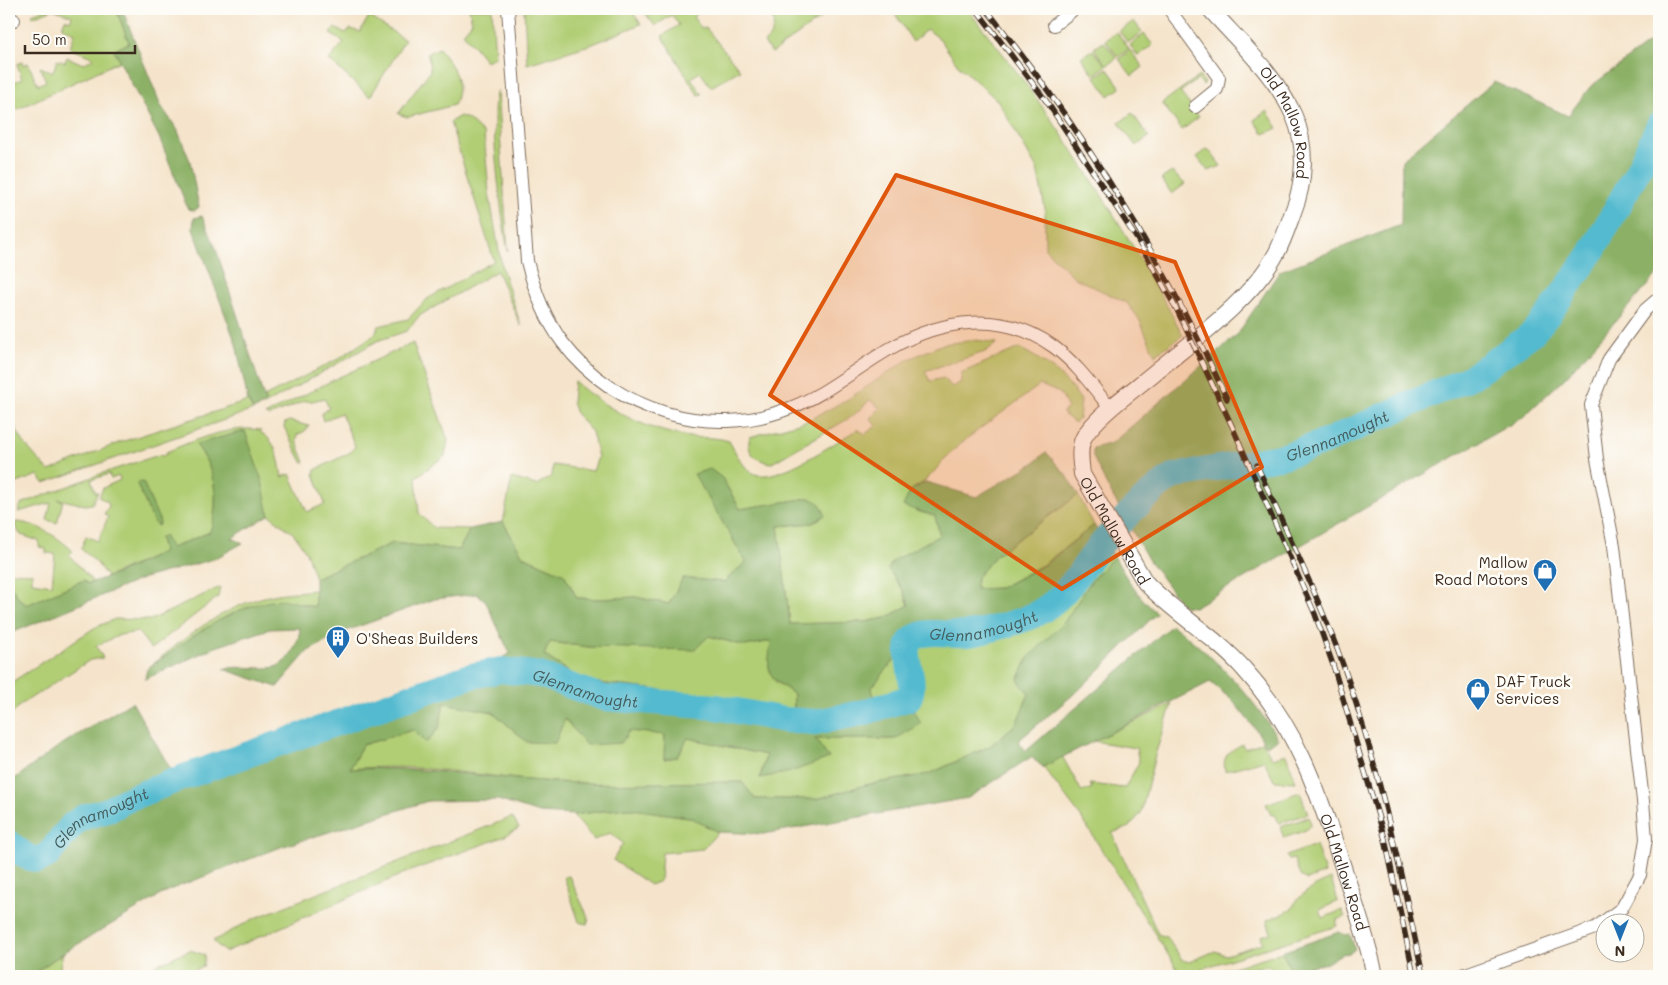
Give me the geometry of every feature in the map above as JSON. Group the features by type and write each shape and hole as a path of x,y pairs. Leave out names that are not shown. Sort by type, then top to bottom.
{"street":[{"path":"508,9 527,261 544,312 563,342 581,364 603,383 630,400 655,410 686,418 736,421 763,416 812,399 890,349 923,332 950,324 978,322 1002,325 1054,347 1078,369 1110,408"},
{"path":"1054,25 1074,9"},
{"path":"1170,9 1219,78 1217,89 1195,107"},
{"name":"Old Mallow Road","path":"1210,9 1269,76 1293,113 1299,131 1303,156 1302,184 1297,202 1275,256 1254,284 1224,315 1110,408 1084,437 1080,454 1082,474 1145,582 1158,597 1242,667 1282,717 1296,742 1330,827 1361,922 1375,976"},
{"path":"1460,976 1595,928 1622,908 1640,875 1646,839 1643,801 1614,546 1597,460 1590,404 1608,359 1645,310 1659,298"}],"highlighted area":[{"path":"896,175 1175,262 1262,467 1062,589 770,395"}],"green space":[{"path":"45,9 53,9 33,17 32,14"},
{"path":"53,9 116,9 130,43 114,50 120,61 9,113 9,80 12,79 14,82 22,79 17,64 22,62 23,65 28,63 38,85 46,81 40,67 53,72 57,60 65,62 67,57 83,64 94,58 70,48 75,33 62,27 65,19 70,21 72,16"},
{"path":"116,9 122,9 161,106 177,129 190,161 199,207 194,211 188,209 159,137 114,50 129,43"},
{"path":"469,9 492,9 495,57 486,61 463,33 472,22"},
{"path":"524,9 630,9 641,24 593,44 527,64"},
{"path":"642,9 703,9 693,17 702,29 706,28 740,70 711,87 700,72 691,78 702,94 698,95 662,36 679,25 672,15 655,26"},
{"path":"772,9 814,9 822,17 772,53 764,43 772,32 774,23"},
{"path":"892,9 967,9 998,47 1056,126 1110,208 1183,335 1155,355 1139,319 1127,303 1075,278 1045,249 1045,209 1037,169 998,101 958,65 940,39 927,29 913,42"},
{"path":"369,16 405,40 370,97 329,60 344,42 330,34 334,28 346,33 351,29 360,32"},
{"path":"1134,21 1142,32 1128,43 1119,31"},
{"path":"1117,32 1129,49 1118,57 1105,40"},
{"path":"1144,34 1153,45 1138,56 1130,45"},
{"path":"1659,35 1659,141 1651,165 1659,173 1659,272 1565,378 1523,417 1194,607 1183,606 1148,559 1106,484 1093,457 1093,448 1112,443 1237,335 1280,271 1401,225 1402,160 1494,82 1568,116 1590,87"},
{"path":"1104,42 1117,58 1094,75 1081,57 1093,50 1106,65 1094,48"},
{"path":"439,48 449,61 456,75 458,89 454,105 408,117 398,114 430,71 428,53"},
{"path":"1130,50 1143,67 1132,76 1119,59"},
{"path":"1107,68 1120,88 1109,96 1095,77"},
{"path":"1199,76 1205,83 1203,85 1198,79 1180,92 1199,117 1182,130 1162,103"},
{"path":"497,90 508,251 502,217 495,144 494,122"},
{"path":"1267,111 1278,128 1264,134 1254,120"},
{"path":"1132,113 1149,137 1136,146 1119,123"},
{"path":"460,116 468,119 484,134 489,193 502,268 521,326 497,271 419,316 407,331 377,341 266,404 264,397 338,359 374,335 379,326 408,319 427,299 494,261 450,122"},
{"path":"1206,149 1209,150 1221,166 1208,171 1197,157"},
{"path":"1172,172 1185,184 1172,194 1161,179"},
{"path":"202,216 215,246 266,404 253,410 248,401 236,344 193,228 194,218"},
{"path":"976,340 997,343 985,352 925,371 930,381 944,378 952,387 961,382 961,373 1019,348 1053,370 1075,391 1081,400 1079,419 1075,423 1062,413 1068,408 1060,393 1040,385 966,440 925,481 911,490 916,511 935,516 940,535 894,560 888,569 903,590 909,605 886,618 864,622 790,624 778,526 813,523 809,498 740,509 722,478 695,474 746,562 724,582 683,578 669,604 635,597 577,598 564,574 523,556 503,522 512,478 536,485 552,476 553,465 593,471 598,457 592,432 576,414 572,402 574,381 611,408 653,428 683,436 729,441 751,472 765,475 792,467 858,429 865,434 876,426 870,418 880,408 870,400 853,416 772,463 757,458 751,452 749,448 750,437 809,420 848,399 907,360 943,344"},
{"path":"413,343 448,440 445,456 416,477 419,513 434,528 470,529 459,550 393,543 315,578 306,552 294,534 269,515 245,431 196,444 208,465 214,486 215,509 210,532 171,548 164,537 160,539 164,552 107,577 97,563 81,549 86,536 98,541 108,517 104,514 109,506 108,502 99,497 103,488 120,480 119,476 111,479 109,474 91,480 95,492 98,492 92,504 85,505 58,499 63,501 57,523 47,520 51,503 18,512 21,504 103,473 167,454 166,452 212,435 249,429 261,430 260,432 270,440 280,464 282,477 290,474 307,512 325,504 314,474 315,470 351,452 355,446 341,413 323,421 321,414 329,408 324,398 304,401 270,416 265,415 335,379"},
{"path":"248,401 253,410 44,483 38,475 12,485 15,499 9,502 9,407 19,435 49,471 121,442"},
{"path":"289,421 309,426 305,431 297,435 298,438 296,440 305,462 302,462 284,427 285,423"},
{"path":"245,431 262,481 269,515 232,538 243,543 214,559 144,578 9,634 9,618 14,616 9,602 9,583 20,600 27,605 84,580 87,584 119,573 163,552 160,538 164,536 171,548 210,532 215,509 214,486 208,465 196,444"},
{"path":"1046,452 1068,477 1078,495 996,555 977,577 976,589 1000,588 1044,565 1094,525 1107,545 1070,586 1021,618 985,635 951,638 917,633 872,687 874,702 915,711 921,724 895,739 815,739 829,758 791,772 760,778 766,755 688,738 677,757 664,759 665,735 629,731 621,743 586,745 565,719 555,743 527,742 493,712 444,703 439,728 426,743 413,730 362,745 350,769 421,770 540,781 616,784 742,782 755,799 817,799 865,785 929,774 990,746 1016,724 1029,694 1018,680 1028,658 1065,621 1092,580 1114,556 1133,587 1157,613 1080,689 1018,741 1026,751 1172,625 1203,650 1231,677 1256,707 1278,739 1266,746 1257,731 1232,700 1210,682 1043,767 1031,757 968,798 763,834 718,832 689,817 625,808 573,815 539,813 498,800 428,801 281,847 169,890 63,953 30,976 9,976 9,783 59,746 132,702 174,775 477,669 510,654 485,600 476,594 435,599 346,631 308,651 277,687 223,669 275,667 285,661 293,651 300,628 269,629 213,648 145,679 147,669 225,617 260,603 278,600 292,601 315,607 315,578 393,543 459,550 470,529 503,522 523,556 564,574 577,598 635,597 669,604 683,578 724,582 746,562 694,474 710,469 722,478 740,509 809,498 818,502 823,509 825,515 813,523 778,526 790,624 864,622 886,618 909,605 903,590 888,569 894,560 940,535 935,516 903,506 911,490 926,482 976,497 1034,463","holes":["709,636 745,646 771,641 770,672 778,682 794,694 794,712 667,691 582,681 544,655 550,642 589,647 694,650"]},
{"path":"138,482 143,482 160,522 158,526 154,523 137,484"},
{"path":"1078,495 1094,525 1044,564 1000,588 976,589 977,577 996,555"},
{"path":"16,522 32,525 61,541 73,551 69,555 93,582 87,584 84,580 27,605 23,602 14,591 10,582 9,572 32,573 32,582 52,585 55,554 46,553 46,549 39,547 39,541 21,535 15,527"},
{"path":"1107,545 1114,556 1092,580 1065,621 1028,658 1029,694 1016,724 990,746 929,774 865,785 817,799 755,799 742,782 616,784 540,781 421,768 374,767 350,769 362,745 413,730 426,743 439,728 444,702 493,712 527,742 565,718 628,731 665,734 664,759 677,757 688,738 766,755 760,777 829,758 814,739 895,739 915,711 874,702 872,687 917,633 951,638 986,635 1021,618 1070,586"},
{"path":"220,587 218,597 151,649 138,632 120,635 96,646 103,658 90,660 20,705 9,718 9,684 94,628 115,619 151,620"},
{"path":"315,590 315,607 279,599 170,654 147,669 205,624 238,606 273,595"},
{"path":"709,636 745,646 772,641 775,681 794,694 794,713 667,691 582,681 544,655 549,642 589,647 626,647"},
{"path":"1172,704 1155,755 1141,813 1129,827 1112,833 1158,934 1166,937 1183,960 1189,962 1215,951 1226,955 1263,943 1261,936 1271,933 1267,920 1291,910 1303,894 1331,879 1338,901 1320,910 1323,918 1342,910 1345,917 1337,920 1337,926 1181,975 1081,817 1043,767 1062,756 1082,792 1092,788 1090,784 1125,788 1139,762 1136,748 1093,741"},
{"path":"1262,742 1272,758 1286,754 1296,782 1274,781 1264,760 1225,771 1225,761 1230,752 1242,744 1245,749"},
{"path":"1300,792 1308,814 1279,823 1275,814 1271,815 1266,804"},
{"path":"625,808 689,817 718,832 703,849 662,853 660,881 650,885 613,860 623,843 610,833 594,840 573,815"},
{"path":"512,817 519,828 503,837 405,873 225,952 213,941 253,919"},
{"path":"1309,817 1311,825 1306,830 1284,838 1280,827"},
{"path":"1316,845 1325,873 1307,880 1300,876 1294,859 1289,860 1286,856"},
{"path":"569,876 589,919 587,924 579,922 564,877"},
{"path":"1339,932 1346,935 1350,934 1355,949 1350,953 1341,954 1327,963 1291,970 1282,952"},
{"path":"190,950 205,955 203,967 178,976 130,976"},
{"path":"1282,952 1291,970 1282,971 1266,966 1241,969 1230,976 1204,976"},
{"path":"63,953 58,976 30,976"}],"waterway":[{"name":"Glennamought","path":"184,777 467,677 501,670 540,675 604,698 716,707 785,720 815,722 862,713 909,698 912,683 908,650 914,638 926,633 961,634 982,631 1022,620 1046,608 1063,594 1121,522 1153,491 1174,476 1284,456 1325,442 1473,376 1533,333 1590,255 1637,172 1659,125"},
{"name":"Glennamought","path":"9,843 27,857 38,860 48,855 73,824 84,817 108,810 128,799 174,781"}],"railway":[{"path":"976,9 1047,102 1137,239 1177,310 1232,426 1315,614 1333,665 1385,839 1414,976"},
{"path":"986,9 1055,101 1088,148 1118,196 1176,296 1227,399"},
{"path":"1257,465 1322,611 1355,699 1393,837 1423,976"}],"place":[{"name":"Mallow Road Motors","path":"1545,592"},
{"name":"O'Sheas Builders","path":"338,659"},
{"name":"DAF Truck Services","path":"1478,711"}]}
